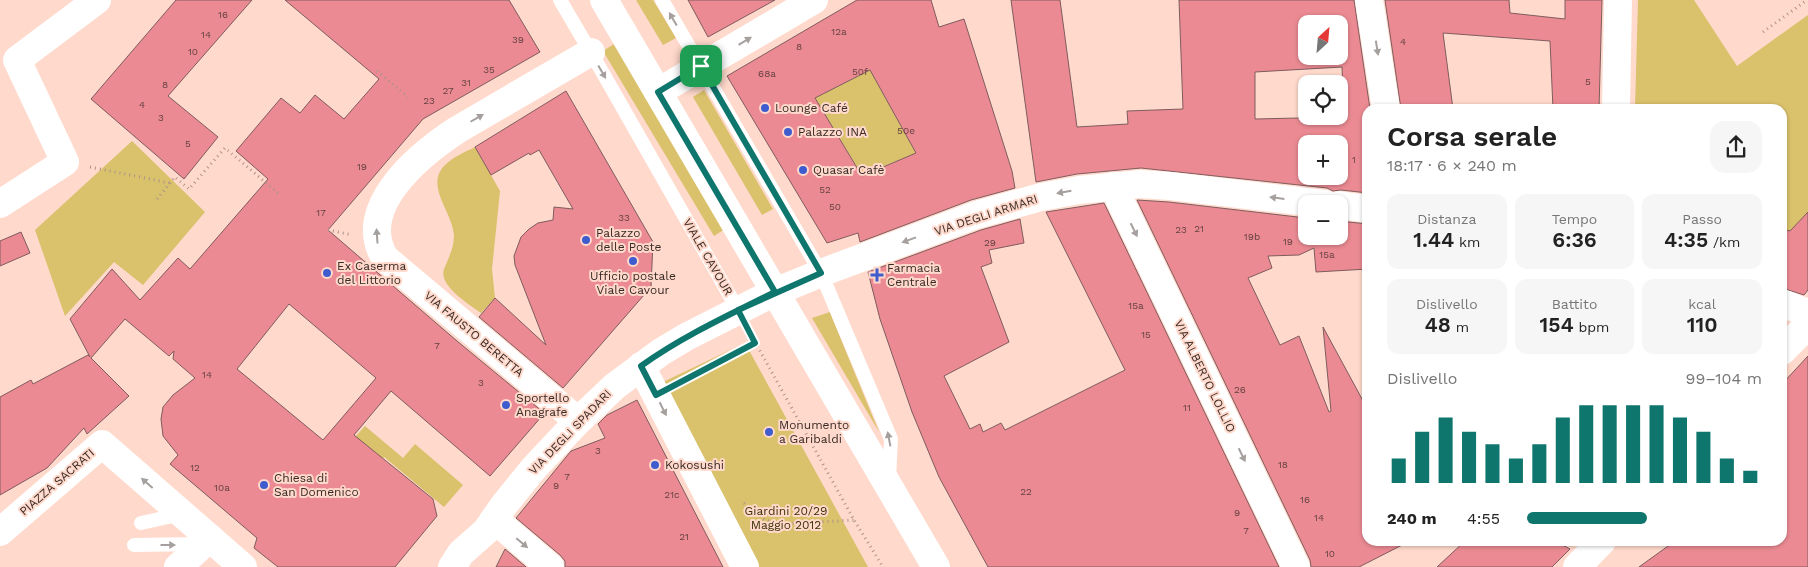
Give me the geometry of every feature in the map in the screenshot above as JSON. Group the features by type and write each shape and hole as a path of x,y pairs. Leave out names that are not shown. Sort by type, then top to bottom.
{"street":[{"path":"0,204 65,162 17,60 97,0"},
{"path":"604,0 936,567"},
{"path":"658,92 814,0"},
{"path":"1369,0 1385,104"},
{"path":"1616,104 1618,0"},
{"name":"VIA FAUSTO BERETTA","path":"578,421 385,258 379,248 376,235 380,208 388,194 402,176 440,141 591,52"},
{"name":"VIA DEGLI ARMARI","path":"775,292 976,215 1012,204 1079,190 1113,186 1170,186 1298,201"},
{"name":"VIA ALBERTO LOLLIO","path":"1113,186 1296,567"},
{"path":"1348,207 1362,208"},
{"name":"VIA DEGLI SPADARI","path":"452,567 462,553 490,525 534,468 578,421 615,386 641,366 686,337 775,292"},
{"path":"1787,305 1808,312"},
{"path":"1787,346 1808,324"},
{"path":"641,366 745,567"},
{"name":"PIAZZA SACRATI","path":"0,532 102,444 183,514 206,541 243,567"},
{"path":"490,525 550,567"},
{"name":"VIA DEGLI SPADARI","path":"477,567 490,525"},
{"path":"178,567 206,541"},
{"path":"1579,566 1597,546"}],"lane":[{"name":"VIALE CAVOUR","path":"560,0 738,310"},
{"path":"662,0 821,273 891,439 889,487"},
{"path":"141,523 183,514"},
{"path":"134,545 206,541"}],"path":[{"path":"1763,32 1807,0"},
{"path":"377,71 408,97"},
{"path":"157,199 175,177 189,189 225,148 278,193"},
{"path":"65,162 170,183"},
{"name":"VIALE CAVOUR","path":"738,310 854,520 883,567"},
{"path":"656,395 755,343"},
{"path":"782,524 854,520"}],"green space":[{"path":"636,0 653,0 676,38 663,45"},
{"path":"1638,0 1694,0 1737,66 1808,15 1808,212 1790,231 1787,230 1787,104 1635,104"},
{"path":"614,44 725,229 714,236 603,51"},
{"path":"870,70 916,153 862,175 815,98"},
{"path":"704,90 773,209 762,215 693,97"},
{"path":"132,141 205,212 143,285 114,262 65,316 35,230"},
{"path":"475,147 500,191 492,269 495,298 481,313 450,288 443,275 452,249 454,236 437,182 439,173 445,165 455,157"},
{"path":"830,312 833,320 879,432 812,318"},
{"name":"Giardini 20/29 Maggio 2012","path":"745,343 868,567 757,567 663,382"},
{"path":"365,426 403,458 415,444 463,485 444,507 384,457 375,468 348,445"}],"building":[{"path":"176,0 252,0 168,96 218,137 184,179 91,99"},
{"path":"285,0 509,0 540,52 423,119 328,230 543,412 542,416 490,476 391,391 354,435 433,499 437,516 395,567 278,567 254,548 257,538 170,464 178,455 163,436 161,419 163,407 173,395 195,378 173,359 174,351 169,356 125,319 91,358 129,396 87,434 84,428 47,468 0,495 0,397 31,380 33,384 88,355 90,357 70,319 112,269 140,300 178,258 190,269 268,179 236,151 281,98 300,113 315,95 344,119 379,79","holes":["289,304 376,378 323,440 237,369"]},
{"path":"688,0 775,0 708,37"},
{"path":"857,0 931,0 939,27 964,19 1012,171 1015,188 971,200 860,242 858,233 827,243 727,76","holes":["870,70 916,153 862,176 815,98"]},
{"path":"1011,0 1060,0 1077,127 1128,124 1127,111 1183,109 1179,0 1354,0 1369,104 1362,104 1362,192 1333,191 1327,188 1299,185 1348,185 1348,135 1298,135 1298,185 1141,168 1077,174 1036,182"},
{"path":"1385,0 1509,0 1510,13 1565,19 1565,0 1602,0 1599,104 1553,104 1550,41 1443,33 1452,104 1400,104"},
{"name":"Palazzo delle Poste","path":"566,91 653,242 651,287 563,388 479,317 495,298 546,345 515,265 514,256 521,237 529,229 538,223 553,220 554,207 573,209 539,150 530,155 529,153 491,175 475,147"},
{"path":"1137,200 1298,217 1298,245 1348,245 1348,222 1362,223 1362,269 1316,272 1314,248 1299,255 1268,256 1272,268 1248,278 1280,345 1299,336 1329,412 1331,411 1323,327 1362,399 1362,546 1400,546 1359,567 1311,567 1310,560"},
{"path":"1104,203 1279,567 988,567 939,477 912,412 880,319 868,272 981,230 1020,219 1024,243 989,250 992,263 981,267 1009,342 944,376 970,429 980,424 983,432 1001,423 1005,430 1125,370 1046,212"},
{"path":"1808,212 1808,290 1804,295 1787,290 1787,230 1790,231"},
{"path":"21,232 30,253 0,266 0,241"},
{"path":"1808,356 1808,567 1639,567 1668,546 1787,546 1787,379"},
{"path":"637,400 723,567 565,567 565,561 560,555 516,518 571,451 605,438 598,424 607,415"},
{"path":"1460,546 1564,546 1570,549 1552,567 1437,567"},
{"path":"505,549 526,567 496,567"}],"place":[{"name":"Lounge Café","path":"765,108"},
{"name":"Palazzo INA","path":"788,132"},
{"name":"Quasar Cafè","path":"803,170"},
{"name":"Palazzo delle Poste","path":"586,240"},
{"name":"Ufficio postale Viale Cavour","path":"633,261"},
{"name":"Ex Caserma del Littorio","path":"327,273"},
{"name":"Farmacia Centrale","path":"877,275"},
{"name":"Sportello Anagrafe","path":"506,405"},
{"name":"Monumento a Garibaldi","path":"769,432"},
{"name":"Kokosushi","path":"655,465"},
{"name":"Chiesa di San Domenico","path":"264,485"}],"route":[{"path":"701,66 658,92 775,292 738,310 686,337 641,366 656,395 755,343 738,310 821,273 701,66"}]}
